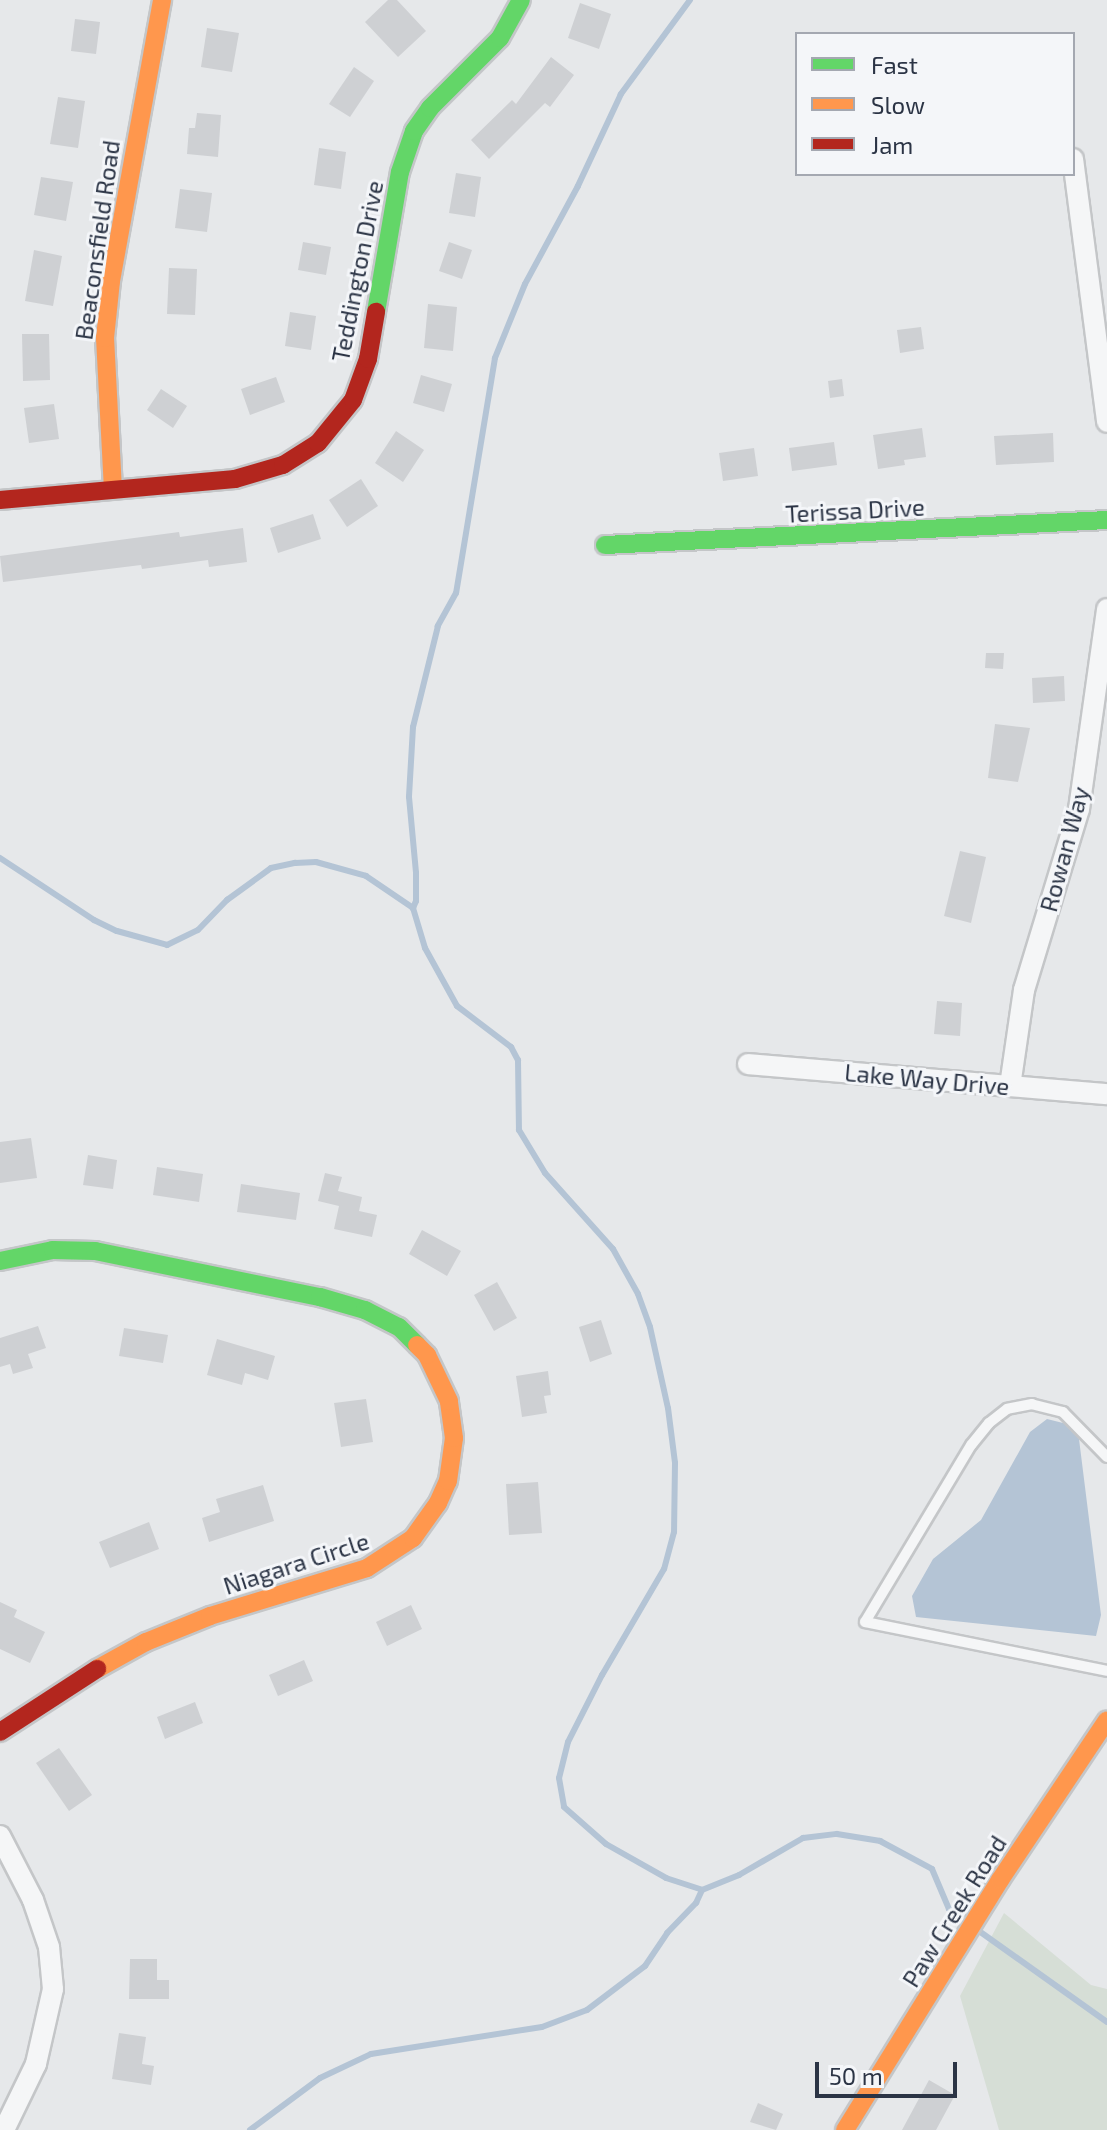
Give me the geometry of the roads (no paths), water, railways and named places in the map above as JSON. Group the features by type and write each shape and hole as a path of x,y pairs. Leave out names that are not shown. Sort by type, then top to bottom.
{"street":[{"name":"Beaconsfield Road","path":"113,490 105,338 111,281 162,0"},
{"name":"Teddington Drive","path":"0,500 257,474 307,452 337,424 353,400 368,359 400,172 414,131 430,108 500,38 521,0"},
{"path":"1075,174 1107,422"},
{"name":"Terissa Drive","path":"605,545 1107,520"},
{"name":"Rowan Way","path":"1010,1086 1024,990 1079,809 1107,609"},
{"name":"Lake Way Drive","path":"748,1064 1107,1094"},
{"name":"Niagara Circle","path":"0,1261 53,1250 95,1251 305,1293 365,1310 399,1327 427,1355 449,1401 454,1438 451,1467 438,1503 413,1538 393,1554 367,1568 210,1616 146,1642 72,1684 0,1732"},
{"name":"Paw Creek Road","path":"845,2130 985,1904 1107,1720"},
{"path":"0,1836 33,1900 49,1947 53,1989 36,2064 4,2130"}],"lane":[{"path":"1107,1457 1063,1412 1032,1404 1007,1409 989,1423 971,1445 865,1622 1107,1671"}],"water":[{"path":"1047,1419 1071,1425 1079,1439 1101,1615 1096,1636 916,1617 912,1596 933,1559 981,1520 1030,1432"}],"waterway":[{"path":"690,0 621,94 578,186 525,284 495,358 456,593 438,626 413,727 409,797 416,873 413,908 425,948 457,1006 511,1047 518,1060 519,1130 545,1173 613,1249 638,1294 650,1327 668,1408 675,1463 674,1532 664,1569 602,1675 568,1742 559,1778 564,1807 606,1844 666,1878 702,1890"},
{"path":"0,858 94,920 117,931 167,945 198,930 227,900 271,868 295,863 316,862 366,876 413,908"},
{"path":"250,2130 320,2078 371,2054 542,2027 587,2010 645,1966 667,1933 696,1903 702,1890 739,1875 803,1838 837,1834 880,1841 932,1869 949,1909 967,1922"},
{"path":"979,1931 1107,2022"}]}
